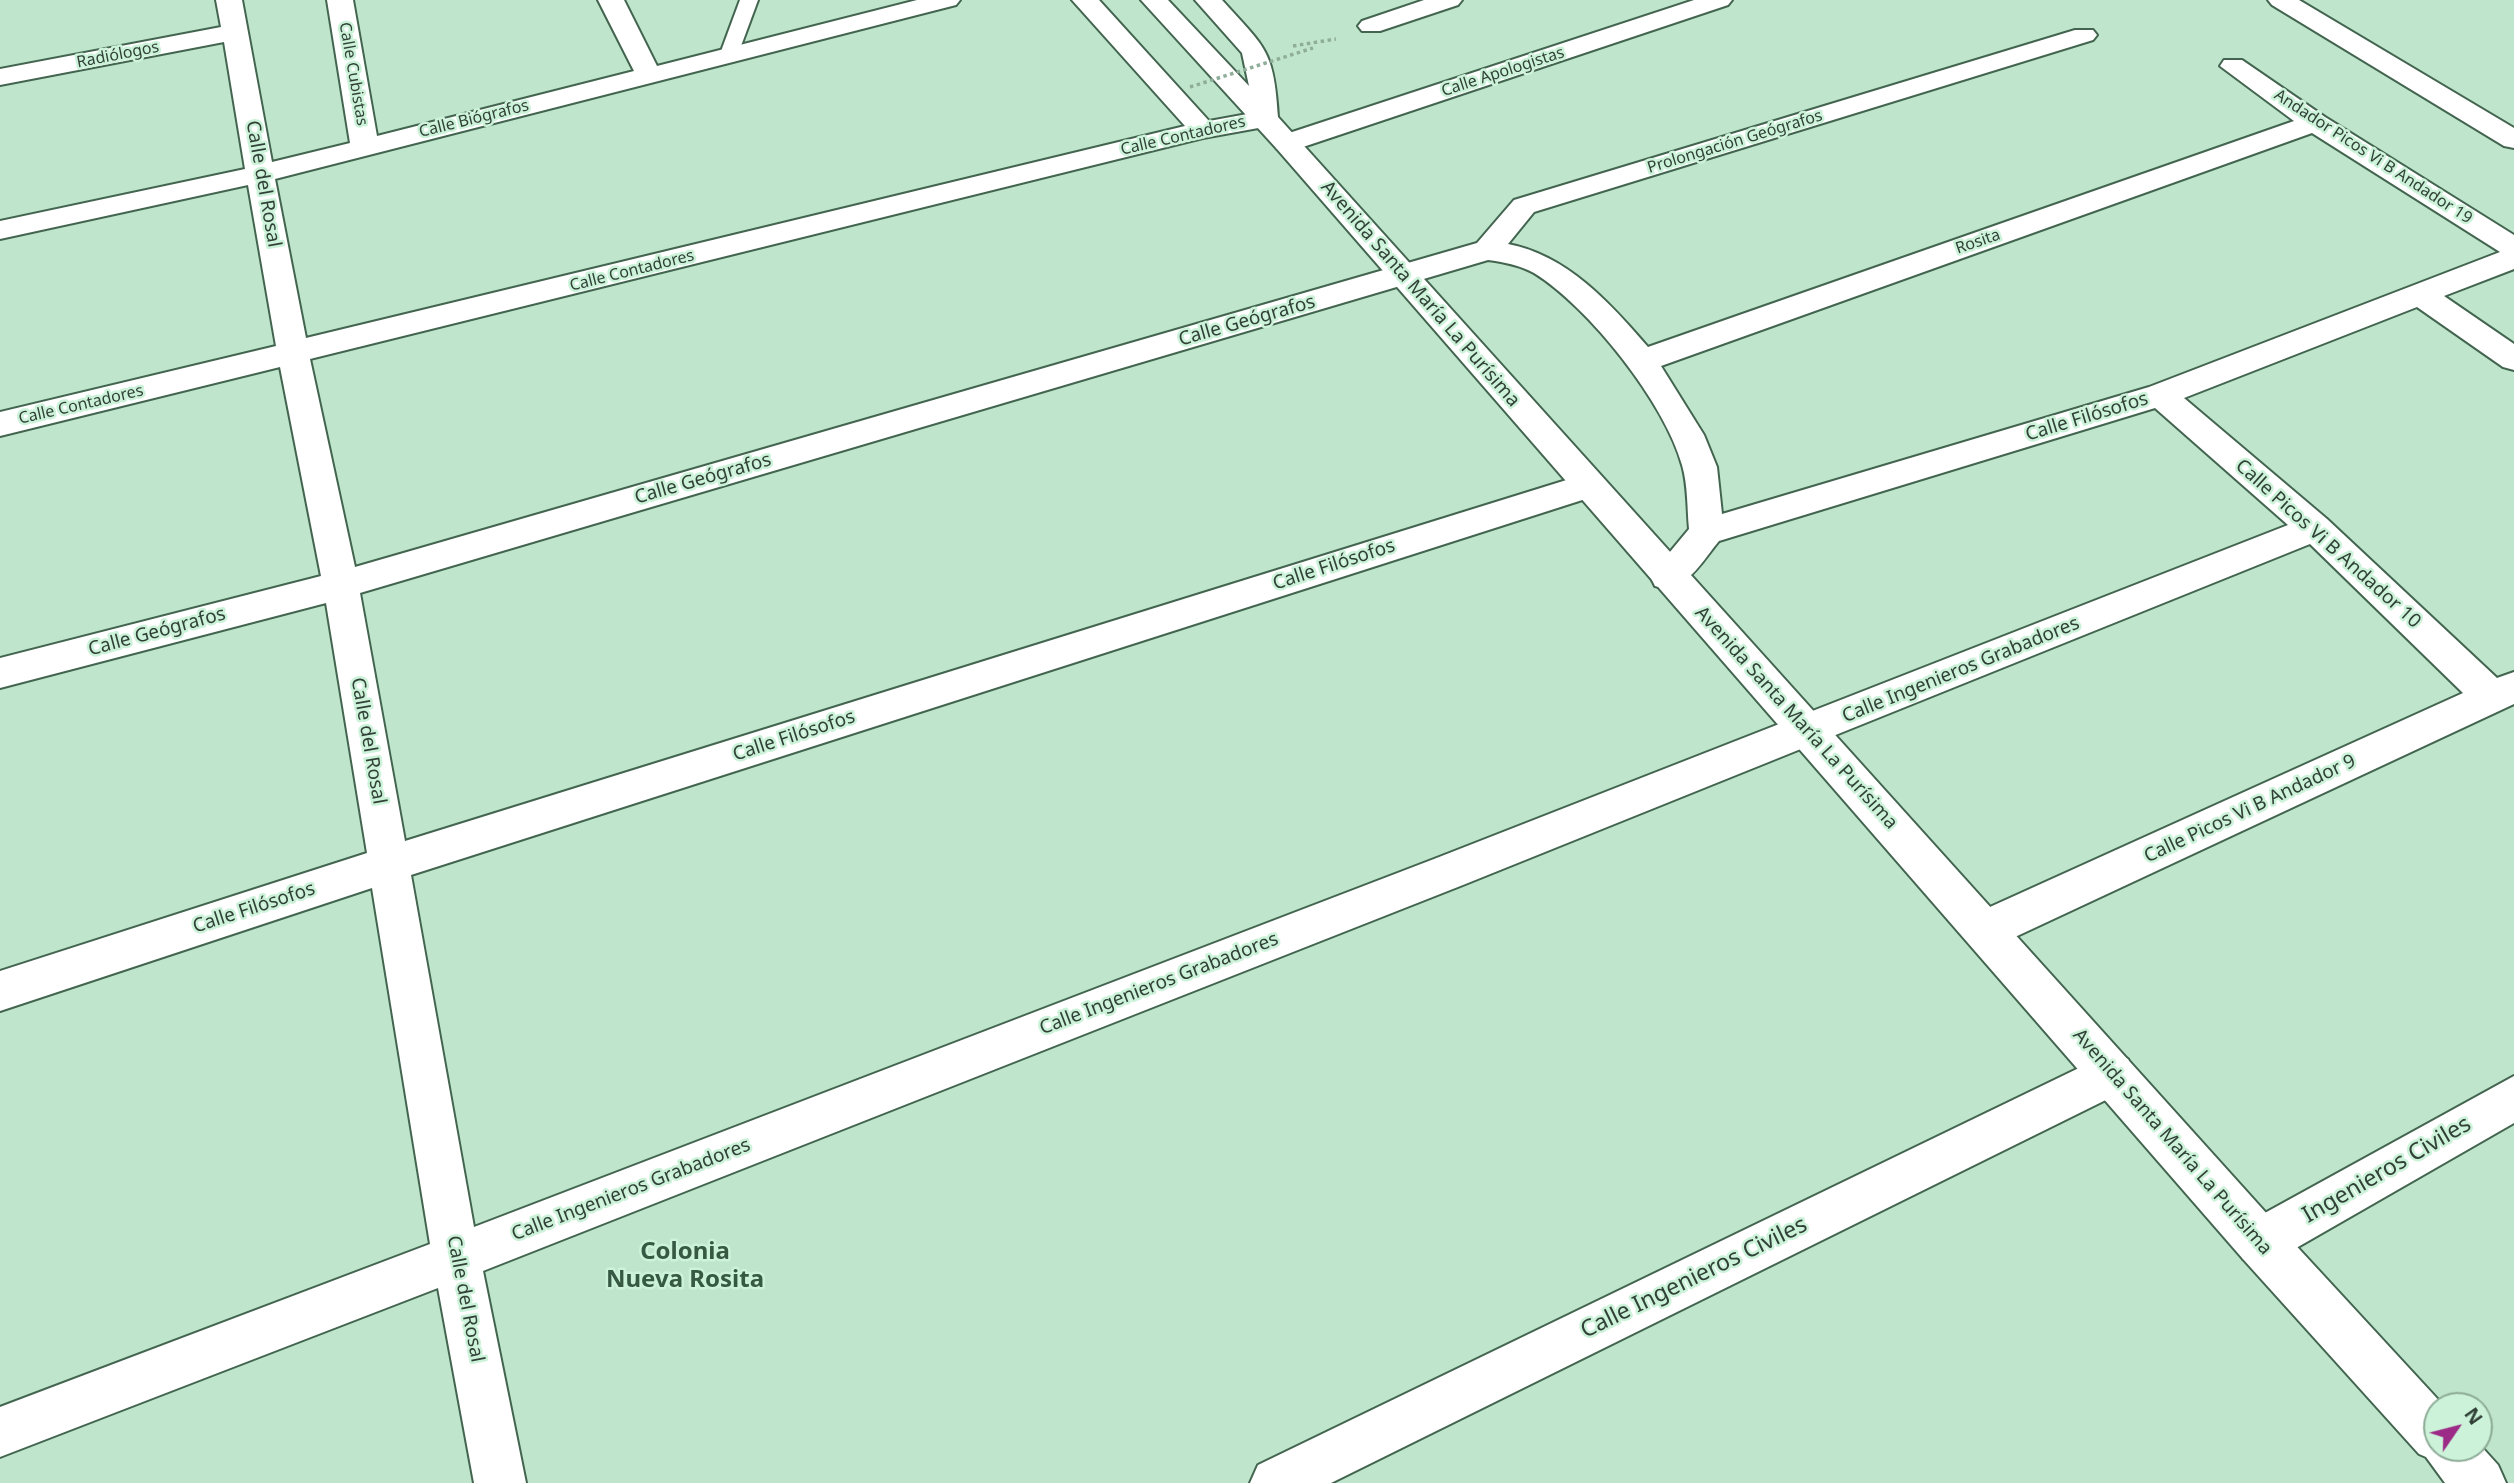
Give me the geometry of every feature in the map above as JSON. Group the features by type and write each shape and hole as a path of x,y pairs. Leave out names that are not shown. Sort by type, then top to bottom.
{"street":[{"name":"Calle Cubistas","path":"340,0 365,147"},
{"path":"611,0 648,74"},
{"path":"1085,0 1203,130"},
{"name":"Avenida Santa María La Purísima","path":"1154,0 1204,79 1276,131 2260,1242 2423,1421"},
{"path":"1208,0 1254,51 1276,131"},
{"path":"1371,26 1450,0"},
{"name":"Calle Apologistas","path":"1276,131 1719,0"},
{"path":"2281,0 2514,140"},
{"name":"Calle Biógrafos","path":"0,230 261,174 932,1"},
{"name":"Radiólogos","path":"0,77 233,16"},
{"name":"Calle del Rosal","path":"233,16 293,355 341,585 457,1258 500,1483"},
{"name":"Prolongación Geógrafos","path":"1487,250 1524,206 2084,35"},
{"name":"Andador Picos Vi B Andador 19","path":"2233,66 2315,122 2514,248"},
{"name":"Rosita","path":"1642,361 2315,122"},
{"name":"Calle Contadores","path":"0,425 1203,130 1276,131"},
{"path":"1402,275 1487,250 1515,255 1544,266 1606,318 1642,361 1688,435 1700,467 1707,532 1668,576"},
{"name":"Calle Filósofos","path":"1707,532 2160,396 2514,258"},
{"name":"Calle Geógrafos","path":"0,673 341,585 1402,275"},
{"path":"2420,294 2514,359"},
{"name":"Calle Picos Vi B Andador 10","path":"2160,396 2503,692"},
{"name":"Calle Filósofos","path":"0,991 389,864 1589,485"},
{"name":"Calle Ingenieros Grabadores","path":"0,1432 457,1258 1807,732 2315,528"},
{"name":"Calle Picos Vi B Andador 9","path":"1986,930 2503,692"},
{"name":"Calle Ingenieros Civiles","path":"1276,1483 2112,1074"},
{"name":"Ingenieros Civiles","path":"2260,1242 2514,1098"},
{"path":"2461,1462 2480,1483"}],"lane":[{"path":"729,54 749,0"}],"path":[{"path":"1204,79 1312,48 1371,26"},
{"path":"1254,51 1327,43"}],"district":[{"name":"Colonia Nueva Rosita","path":"685,1266"}]}
